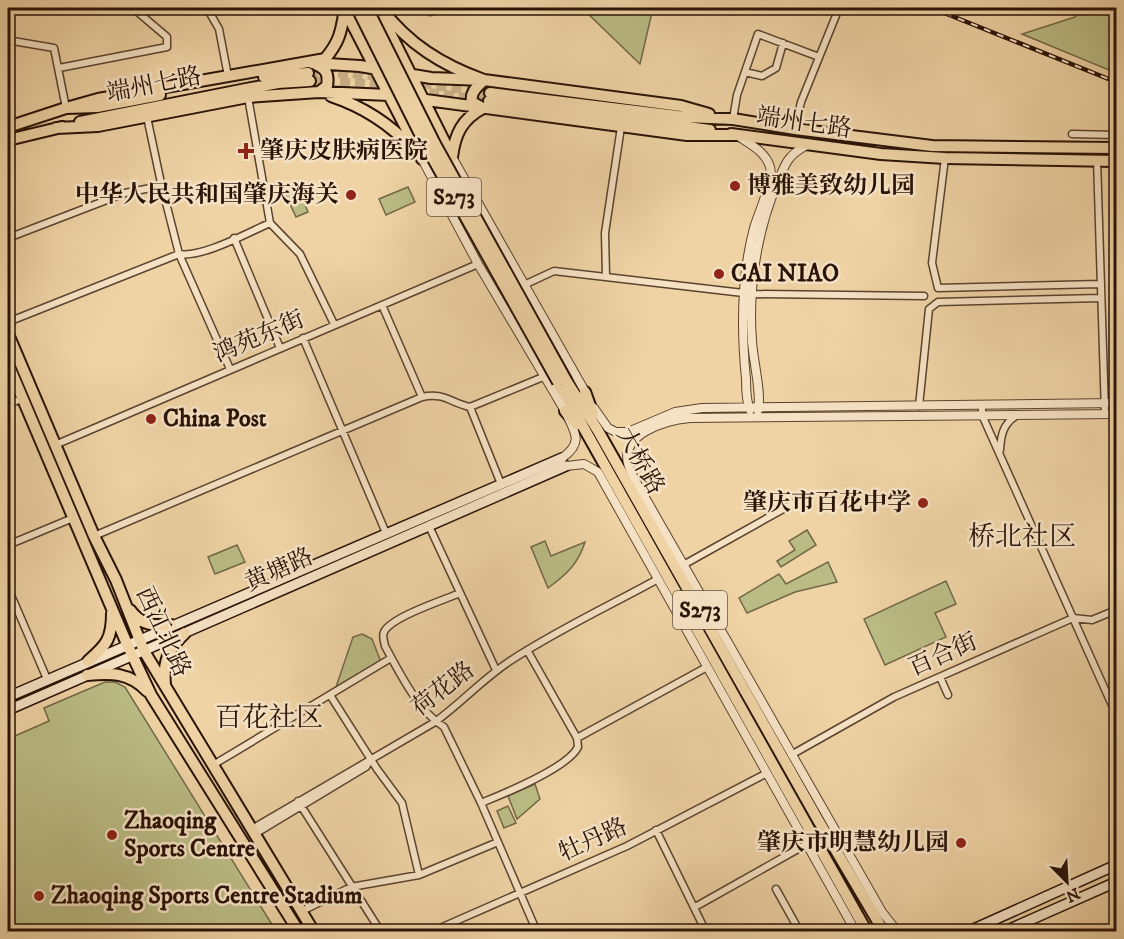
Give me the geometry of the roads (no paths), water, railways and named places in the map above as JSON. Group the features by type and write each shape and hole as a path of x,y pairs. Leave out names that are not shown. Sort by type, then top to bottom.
{"main road":[{"path":"310,72 325,60 337,45 344,8"},
{"path":"344,8 354,11 365,8"},
{"path":"344,8 422,159"},
{"name":"大桥路","path":"357,8 427,148 592,432 622,473 884,932"},
{"name":"大桥路","path":"365,8 563,382"},
{"path":"379,8 409,74 454,161"},
{"path":"379,8 403,33 427,53 455,70 484,80"},
{"path":"66,108 98,99 228,76 375,69 484,80 681,106 728,119"},
{"path":"310,72 326,70 327,86 319,92"},
{"name":"端州七路","path":"8,127 66,108 97,107 227,83 310,72"},
{"name":"端州七路","path":"8,140 118,113 278,83 310,72"},
{"path":"484,80 471,96 472,102 487,101"},
{"path":"319,92 374,114 398,133 422,159"},
{"path":"56,128 98,126 248,97 319,92 389,95 423,101 487,101 621,127 687,135 736,135"},
{"path":"454,161 456,135 467,118 487,101"},
{"name":"端州七路","path":"487,101 728,119 932,146 1116,148"},
{"name":"端州七路","path":"487,101 687,126 736,135 881,154 945,158 1116,161"},
{"name":"西江北路","path":"8,334 94,536 116,580 144,651 314,932"},
{"name":"西江北路","path":"8,364 127,644 151,695 299,932"},
{"path":"585,392 592,432"},
{"path":"564,411 592,432"},
{"name":"大桥路","path":"592,432 618,491 858,915 858,931"},
{"name":"黄塘路","path":"8,697 501,483 564,462"},
{"name":"黄塘路","path":"8,710 429,526 564,462"},
{"path":"103,585 116,580"},
{"path":"125,604 144,623 158,626 171,625"},
{"path":"88,661 107,643 112,628 112,606"},
{"path":"165,689 166,657 175,642 185,633"},
{"path":"87,675 110,673 125,676 140,683 151,695"},
{"path":"164,716 177,706"},
{"path":"967,932 1116,865"},
{"path":"1003,932 1116,882"},
{"path":"849,901 861,893"}],"street":[{"path":"59,68 167,47 167,37 133,8"},
{"path":"207,8 219,29 228,76"},
{"path":"795,129 801,102 839,8"},
{"path":"728,119 758,34 819,57"},
{"path":"8,38 13,41 54,48 66,108"},
{"path":"745,72 762,76 776,68 783,43"},
{"path":"248,97 270,223 300,254 334,324"},
{"path":"147,117 179,254 230,369"},
{"path":"606,276 605,233 621,127"},
{"path":"1072,134 1116,135"},
{"path":"736,135 767,159 771,174 754,230 742,340 748,408 754,417"},
{"path":"754,417 759,408 748,294 761,232 772,194 787,161 794,153 807,145"},
{"path":"1097,147 1105,414"},
{"path":"945,158 932,263 938,288 1101,284"},
{"path":"422,159 478,264 576,435 574,449 564,462"},
{"path":"430,173 434,165 440,161 454,161 599,418 608,428 616,432 628,432 675,412 702,408 1116,403"},
{"path":"8,238 125,193 162,186"},
{"path":"8,322 179,254 200,252 270,223"},
{"path":"234,238 280,348"},
{"name":"鸿苑东街","path":"55,445 478,264"},
{"path":"524,285 554,271 748,294 924,296"},
{"path":"919,406 929,309 938,302 1101,298"},
{"path":"382,305 422,397"},
{"path":"303,338 386,533"},
{"path":"94,536 422,397 430,395 446,397 470,406 543,377"},
{"path":"8,404 22,399"},
{"path":"982,405 982,415 1116,714"},
{"path":"470,406 501,483"},
{"path":"1000,454 1000,438 1004,426 1019,414"},
{"path":"901,932 882,912 651,508 628,465 628,448 638,435 677,419 1116,414"},
{"path":"564,462 584,464 597,472 603,481 858,931"},
{"path":"622,473 651,508"},
{"path":"603,481 618,491"},
{"path":"685,564 803,498"},
{"path":"8,544 73,518"},
{"path":"429,526 496,670"},
{"name":"荷花路","path":"253,831 435,722 496,670 527,650 658,579"},
{"path":"8,588 46,679"},
{"path":"674,591 685,627"},
{"path":"460,593 390,624 382,636 384,645 425,711 435,722 444,727 481,803 537,932"},
{"name":"百合街","path":"791,755 894,697 940,676 1073,618 1092,620 1116,610"},
{"path":"481,803 540,777 577,751 577,738 527,650"},
{"path":"213,765 392,658"},
{"path":"577,738 707,666"},
{"path":"940,676 948,694"},
{"path":"330,695 402,803 419,875"},
{"path":"764,706 778,747"},
{"name":"牡丹路","path":"431,932 627,846 767,773"},
{"path":"776,789 805,821"},
{"path":"299,804 381,932"},
{"path":"818,820 850,856"},
{"path":"656,830 706,932"},
{"path":"302,911 351,887 419,875 498,842"},
{"path":"695,907 807,844"},
{"path":"776,889 800,932"}],"tunnel":[{"path":"308,73 353,73 385,77"},
{"path":"310,81 393,88"},
{"path":"407,81 490,93"},
{"path":"414,91 489,101"}],"railway":[{"path":"932,8 1116,82"}],"place":[{"name":"肇庆皮肤病医院","path":"246,151"},
{"name":"博雅美致幼儿园","path":"735,186"},
{"name":"中华人民共和国肇庆海关","path":"351,195"},
{"name":"CAI NIAO","path":"719,274"},
{"name":"China Post","path":"151,419"},
{"name":"肇庆市百花中学","path":"923,503"},
{"name":"Zhaoqing Sports Centre","path":"112,835"},
{"name":"肇庆市明慧幼儿园","path":"961,843"},
{"name":"Zhaoqing Sports Centre Stadium","path":"39,896"}],"district":[{"name":"桥北社区","path":"1022,537"},
{"name":"百花社区","path":"269,718"}]}
